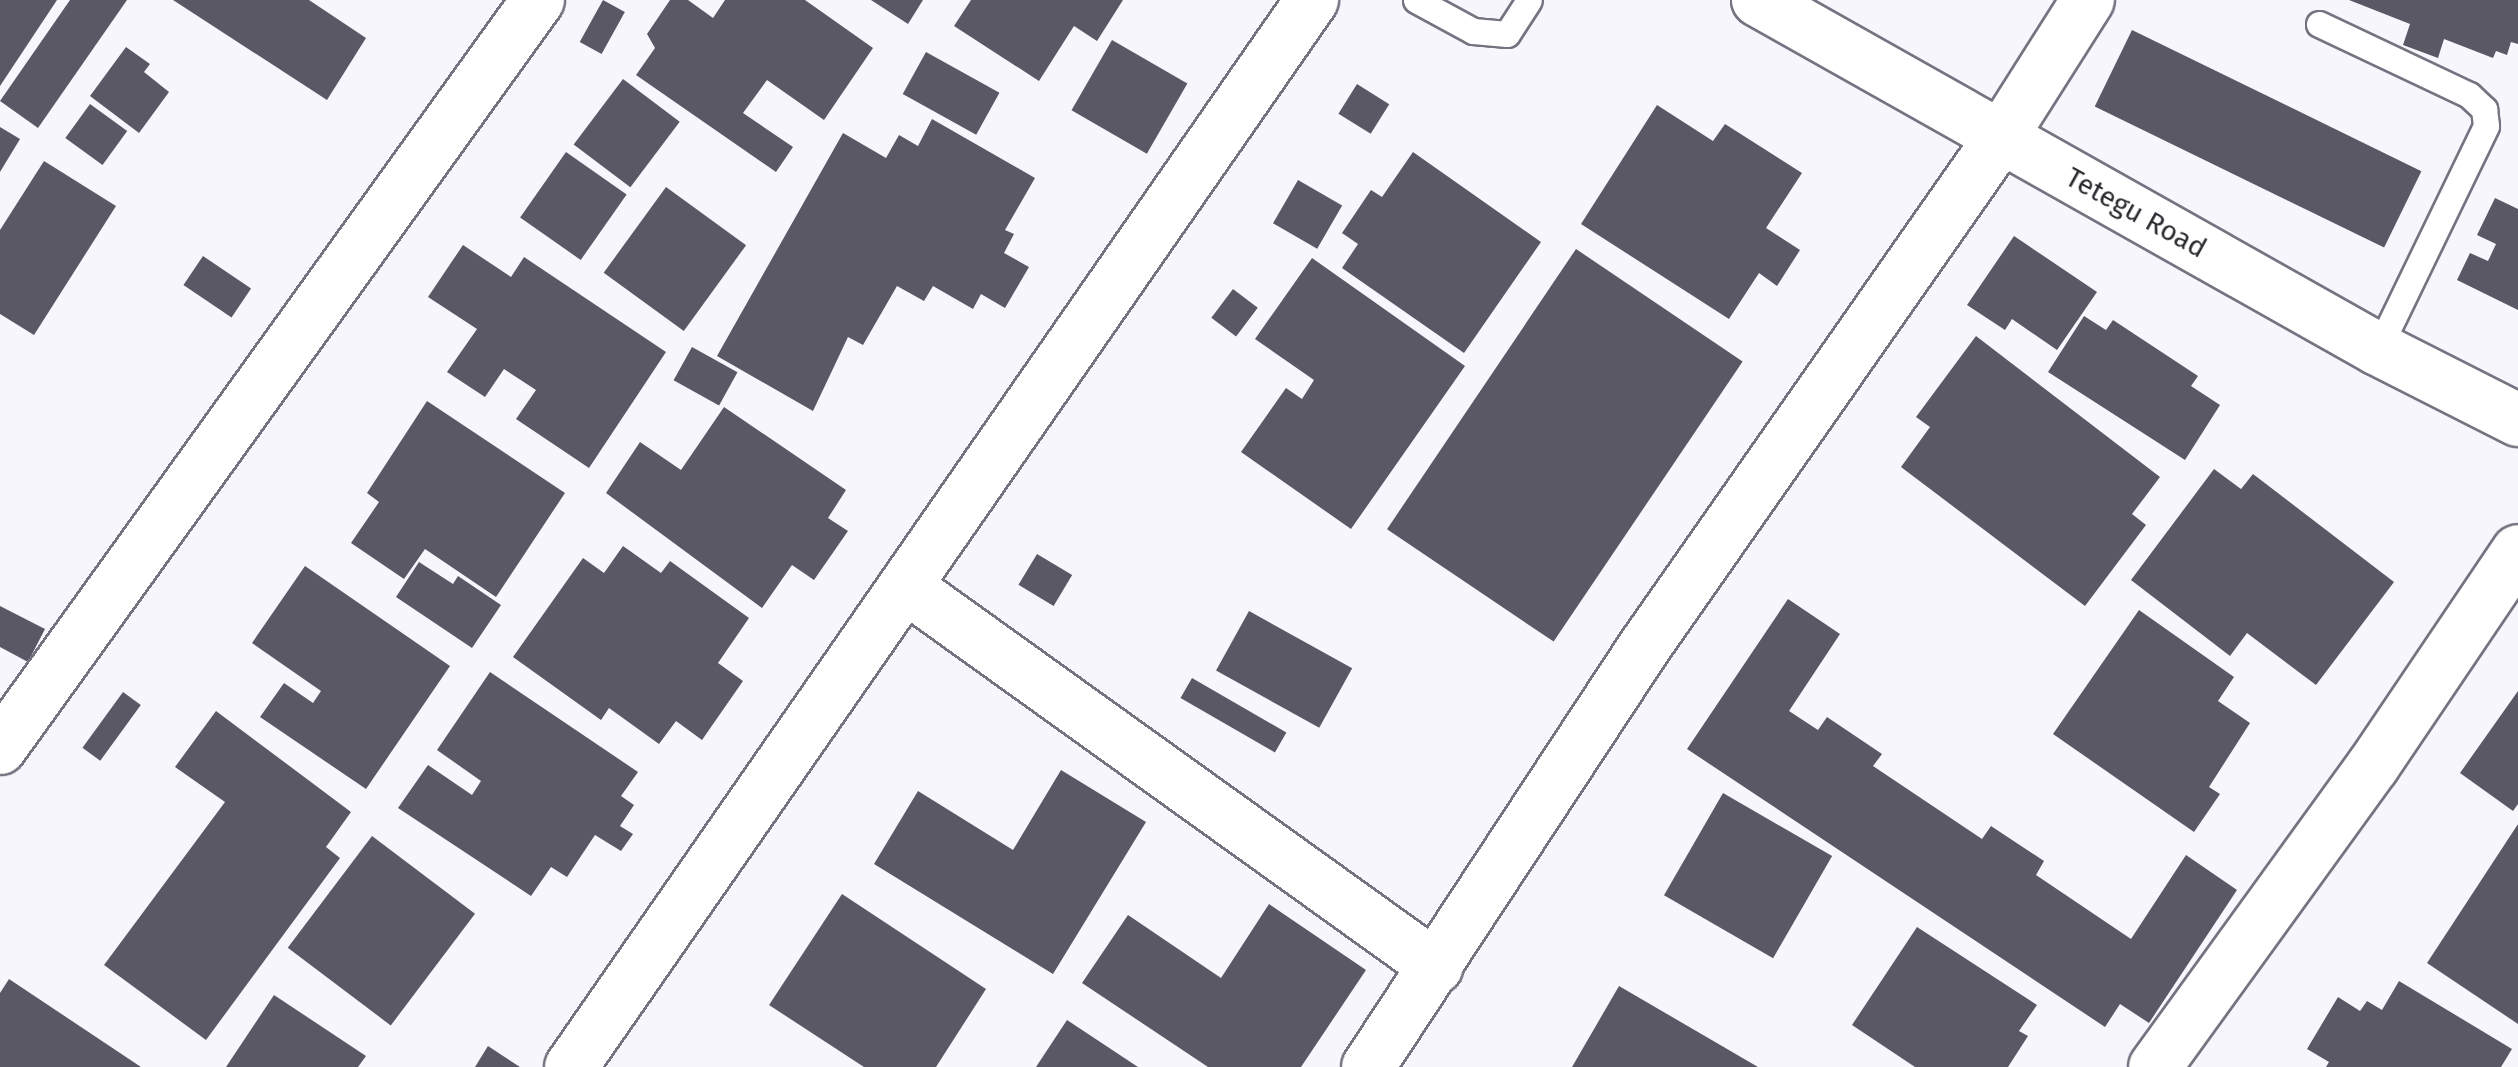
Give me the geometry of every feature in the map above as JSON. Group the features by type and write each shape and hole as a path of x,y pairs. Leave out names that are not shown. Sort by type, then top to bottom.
{"street":[{"path":"0,748 538,0"},
{"path":"571,1067 1312,0"},
{"name":"Tetegu Road","path":"1758,0 2378,349 2518,420"},
{"path":"1368,1067 1645,646 2001,137 2088,0"},
{"path":"2155,1067 2373,766 2518,551"},
{"path":"905,586 1436,967"}],"lane":[{"path":"1416,0 1474,31 1507,34 1530,0"},
{"path":"2318,24 2469,95 2484,109 2486,126 2378,349"}],"building":[{"path":"0,0 57,0 0,86"},
{"path":"70,0 127,0 38,128 0,101"},
{"path":"173,0 309,0 366,38 327,100"},
{"path":"603,0 625,12 602,54 580,42"},
{"path":"670,0 688,0 713,18 725,0 805,0 873,48 824,120 767,80 743,113 793,147 776,172 636,75 655,48 647,34"},
{"path":"871,0 923,0 908,24"},
{"path":"971,0 1123,0 1097,41 1074,26 1039,81 954,26"},
{"path":"2349,0 2518,0 2518,44 2511,42 2507,55 2496,51 2493,58 2444,39 2438,58 2403,45 2410,24"},
{"path":"2132,30 2421,171 2384,248 2095,106"},
{"path":"1112,40 1187,84 1147,154 1072,110"},
{"path":"126,47 150,64 144,72 169,92 139,133 90,96"},
{"path":"926,52 999,93 976,135 903,94"},
{"path":"623,79 680,122 630,187 574,144"},
{"path":"1357,84 1389,104 1371,134 1338,114"},
{"path":"90,104 127,131 103,165 65,138"},
{"path":"1657,105 1713,141 1725,124 1802,173 1766,228 1800,250 1777,286 1759,273 1729,319 1581,224"},
{"path":"932,119 1035,178 1005,230 1014,234 1004,253 1029,267 1005,308 981,294 973,309 933,286 924,301 897,286 863,345 848,337 813,411 717,356 843,133 886,158 899,135 918,146"},
{"path":"0,127 20,139 0,172"},
{"path":"566,152 627,194 581,260 520,218"},
{"path":"1413,152 1541,242 1464,353 1342,268 1358,244 1342,233 1371,190 1382,197"},
{"path":"44,161 116,206 34,335 0,314 0,230"},
{"path":"1298,180 1342,206 1317,249 1273,223"},
{"path":"666,187 746,245 684,331 604,273"},
{"path":"2495,198 2518,209 2518,310 2457,280 2470,253 2488,261 2496,244 2477,235"},
{"path":"2014,236 2097,292 2057,350 2012,319 2005,330 1967,305"},
{"path":"463,245 511,277 524,257 666,352 589,468 516,419 536,390 504,369 485,397 447,372 477,329 428,297"},
{"path":"1576,249 1743,361 1554,642 1387,529"},
{"path":"203,256 251,288 232,317 183,285"},
{"path":"1312,258 1465,366 1351,529 1241,452 1286,388 1302,399 1314,380 1255,339"},
{"path":"1233,289 1258,308 1236,336 1211,318"},
{"path":"2084,316 2106,330 2113,320 2198,376 2191,386 2220,405 2185,460 2048,372"},
{"path":"1976,336 2160,477 2132,514 2146,525 2085,606 1901,467 1930,427 1916,417"},
{"path":"692,347 737,372 719,405 674,380"},
{"path":"427,401 565,493 496,597 425,549 404,579 351,543 379,502 367,493"},
{"path":"724,407 846,490 828,518 848,531 814,580 792,565 762,608 606,493 640,442 681,470"},
{"path":"2214,469 2241,489 2253,474 2394,582 2316,685 2247,633 2230,656 2131,580"},
{"path":"623,546 661,573 670,561 749,618 718,663 743,681 702,740 676,721 659,744 609,708 601,720 513,657 583,558 604,573"},
{"path":"1037,554 1072,575 1054,606 1018,585"},
{"path":"419,562 453,584 458,576 501,605 472,648 396,597"},
{"path":"305,566 450,666 366,789 260,717 284,683 313,703 321,691 252,643"},
{"path":"1788,599 1840,634 1789,711 1818,730 1827,717 1882,754 1873,766 1982,839 1991,826 2044,861 2036,875 2131,939 2186,855 2237,890 2149,1023 2120,1004 2105,1027 1687,749"},
{"path":"0,606 45,629 28,662 0,647"},
{"path":"2139,610 2234,677 2218,701 2250,723 2209,787 2220,794 2194,832 2053,734"},
{"path":"1249,611 1352,668 1319,728 1216,670"},
{"path":"490,672 638,772 621,796 634,805 620,826 633,834 621,851 595,835 567,877 551,867 531,896 398,808 428,765 472,795 481,781 437,750"},
{"path":"1192,678 1286,732 1275,752 1180,698"},
{"path":"2518,691 2518,804 2513,811 2460,773"},
{"path":"123,692 141,705 100,761 82,748"},
{"path":"216,711 351,812 326,847 340,858 206,1040 104,965 225,802 175,767"},
{"path":"1061,770 1146,822 1053,974 874,864 918,791 1013,850"},
{"path":"1723,793 1832,856 1773,958 1664,895"},
{"path":"2518,824 2518,1024 2427,963"},
{"path":"372,836 475,914 391,1025 288,948"},
{"path":"842,894 986,989 936,1067 864,1067 769,1005"},
{"path":"1269,904 1366,970 1301,1067 1208,1067 1082,983 1128,915 1221,978"},
{"path":"1917,927 2037,1005 2019,1031 2028,1036 2008,1067 1915,1067 1852,1025"},
{"path":"9,979 141,1067 0,1067 0,993"},
{"path":"2399,981 2512,1049 2501,1067 2326,1067 2329,1062 2307,1049 2338,997 2360,1011 2367,1001 2382,1010"},
{"path":"1619,986 1758,1067 1572,1067"},
{"path":"274,995 366,1056 358,1067 226,1067"},
{"path":"1067,1020 1138,1067 1036,1067"},
{"path":"488,1046 520,1067 475,1067"}]}
